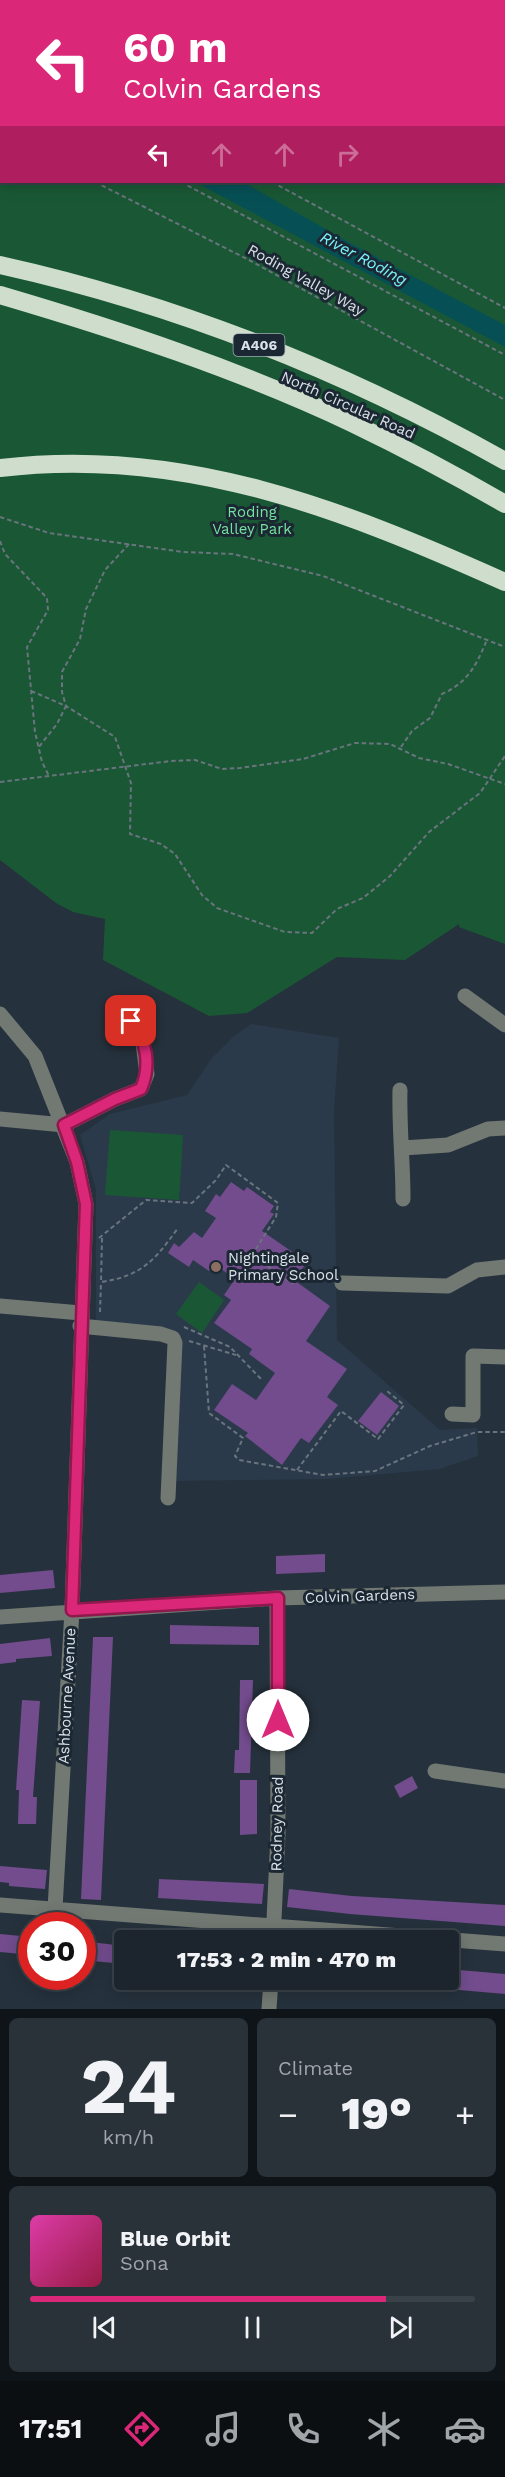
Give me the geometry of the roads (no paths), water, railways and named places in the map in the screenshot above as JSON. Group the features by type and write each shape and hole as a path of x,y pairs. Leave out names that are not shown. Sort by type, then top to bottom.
{"highway":[{"name":"North Circular Road","path":"0,265 96,290 252,342 378,396 505,461"},
{"name":"North Circular Road","path":"0,295 164,348 286,395 351,422 505,504"},
{"path":"0,468 77,464 136,467 202,475 259,488 372,524 505,582"}],"street":[{"path":"465,996 505,1025"},
{"path":"0,1119 64,1125 115,1099 141,1089 147,1074 142,1035 119,1007"},
{"name":"Ashbourne Avenue","path":"0,1014 35,1056 77,1162 86,1204 80,1320 72,1610 55,1909"},
{"path":"400,1090 399,1134 403,1148 403,1199"},
{"path":"403,1148 436,1148 462,1141 488,1129 505,1128"},
{"path":"342,1283 448,1286 477,1270 505,1267"},
{"path":"0,1306 173,1338 175,1343 168,1498"},
{"path":"452,1414 472,1414 473,1356 505,1357"},
{"name":"Colvin Gardens","path":"0,1617 72,1610 278,1598 505,1592"},
{"name":"Rodney Road","path":"274,1930 278,1834 278,1598"},
{"path":"435,1771 505,1781"},
{"path":"0,1905 239,1930"},
{"path":"459,1942 505,1944"},
{"path":"269,2009 270,1990"}],"water":[{"name":"River Roding","path":"197,183 245,183 352,244 505,325 505,347"}],"place":[{"name":"Nightingale Primary School","path":"216,1267"}],"park label":[{"name":"Roding Valley Park","path":"252,520"}]}
